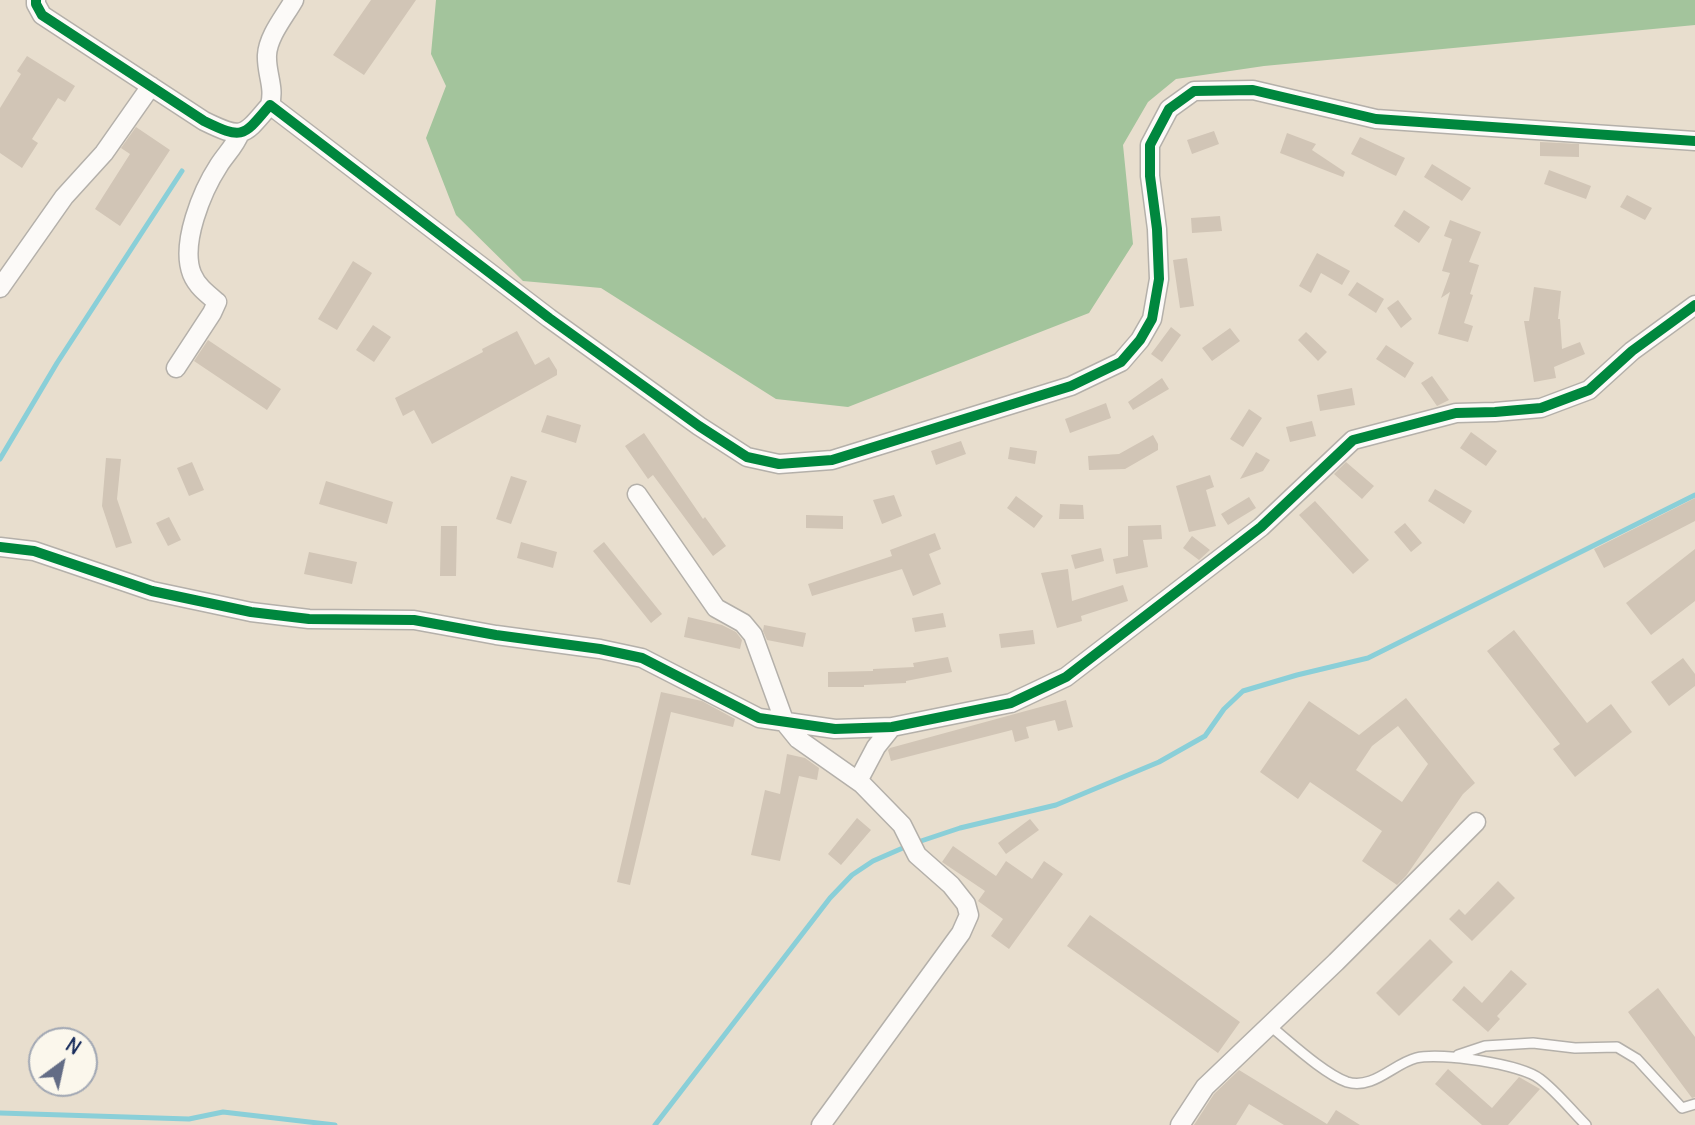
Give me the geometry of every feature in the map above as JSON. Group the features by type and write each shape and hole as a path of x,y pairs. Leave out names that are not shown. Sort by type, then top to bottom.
{"street":[{"path":"36,0 42,15 204,121 229,133 250,130 270,104 274,92 268,74 267,52 274,33 295,0"},
{"path":"0,288 64,197 104,153 151,86"},
{"path":"270,104 550,318 688,419 747,457 779,464 832,460 1071,386 1121,362 1140,340 1152,318 1159,279 1150,145 1169,109 1194,91 1253,90 1376,119 1695,141"},
{"path":"176,368 217,302 198,286 187,256 190,235 205,192 240,133"},
{"path":"0,547 34,551 152,591 251,612 309,619 414,620 642,658 759,718 835,729 892,727 1011,703 1066,677 1261,527 1353,440 1456,412 1541,408 1589,390 1632,351 1695,305"},
{"path":"637,494 716,607 743,623 753,635 785,723 798,739 858,781 902,825 917,855 951,885 966,904 970,915 961,933 821,1125"},
{"path":"858,781 876,747 892,727"},
{"path":"1180,1125 1205,1087 1476,822"}],"lane":[{"path":"1269,1025 1325,1069 1347,1082 1362,1084 1415,1058 1453,1056 1485,1046 1533,1042 1575,1048 1617,1047 1637,1059 1682,1108 1695,1104"},
{"path":"1453,1056 1507,1067 1539,1077 1586,1125"}],"green space":[{"path":"436,0 1695,0 1695,25 1264,66 1176,79 1148,102 1123,145 1133,244 1089,313 848,407 776,399 601,288 523,281 456,215 426,138 446,86 431,54"}],"building":[{"path":"371,0 416,0 364,75 333,55"},
{"path":"27,56 75,86 65,102 58,98 32,139 38,143 22,168 0,153 0,108 21,74 17,71"},
{"path":"136,127 170,150 120,226 95,209 130,154 121,148"},
{"path":"1214,131 1219,144 1192,154 1187,140"},
{"path":"1287,133 1316,144 1312,150 1345,172 1343,177 1280,153"},
{"path":"1360,137 1405,158 1396,176 1351,154"},
{"path":"1540,142 1579,144 1579,157 1540,156"},
{"path":"1432,164 1471,188 1462,201 1424,177"},
{"path":"1549,170 1591,186 1586,199 1544,184"},
{"path":"1627,195 1652,208 1645,220 1620,207"},
{"path":"1404,210 1430,227 1419,243 1394,226"},
{"path":"1220,216 1222,231 1192,233 1191,218"},
{"path":"1450,220 1481,232 1469,262 1479,265 1464,323 1473,326 1468,342 1438,334 1450,292 1441,298 1450,273 1442,271 1452,239 1444,236"},
{"path":"1317,253 1350,271 1342,285 1321,273 1311,293 1299,286"},
{"path":"1187,258 1194,306 1180,308 1173,260"},
{"path":"353,261 372,273 337,330 318,319"},
{"path":"1357,282 1384,299 1376,313 1348,295"},
{"path":"1534,287 1561,291 1558,319 1562,349 1580,342 1585,354 1554,367 1556,378 1534,382 1524,321 1529,321"},
{"path":"1398,300 1412,319 1401,328 1387,308"},
{"path":"373,325 391,337 374,362 356,350"},
{"path":"1171,327 1181,335 1162,362 1151,354"},
{"path":"1230,328 1240,341 1212,361 1202,348"},
{"path":"517,331 535,365 549,357 557,375 432,444 414,410 403,416 395,398"},
{"path":"1306,332 1327,352 1318,361 1298,340"},
{"path":"208,340 281,389 267,410 194,361"},
{"path":"1386,345 1414,363 1405,378 1376,359"},
{"path":"1432,376 1449,400 1437,406 1421,383"},
{"path":"1162,378 1169,389 1133,410 1128,402"},
{"path":"1352,388 1355,405 1320,411 1317,395"},
{"path":"1106,403 1111,418 1070,433 1065,419"},
{"path":"1249,409 1262,418 1243,447 1230,439"},
{"path":"547,415 581,425 576,443 541,432"},
{"path":"1312,421 1316,436 1290,442 1286,427"},
{"path":"1471,432 1497,451 1486,466 1460,448"},
{"path":"644,433 703,519 705,517 726,546 713,556 653,475 648,479 625,446"},
{"path":"1153,435 1158,450 1125,469 1089,470 1088,456 1119,454"},
{"path":"961,441 966,454 936,465 931,451"},
{"path":"1010,447 1037,451 1035,464 1008,459"},
{"path":"1256,452 1270,460 1263,471 1240,479"},
{"path":"106,458 121,459 117,499 132,543 116,548 102,506"},
{"path":"192,462 204,490 189,496 177,468"},
{"path":"1346,462 1374,486 1362,499 1334,474"},
{"path":"1210,475 1214,487 1206,490 1216,526 1189,532 1176,486"},
{"path":"511,476 527,481 511,524 496,519"},
{"path":"326,481 393,502 387,524 319,504"},
{"path":"1435,489 1472,511 1464,524 1428,501"},
{"path":"894,495 902,516 882,524 873,500"},
{"path":"1016,496 1043,516 1034,528 1007,508"},
{"path":"1249,497 1256,508 1228,525 1221,514"},
{"path":"1695,498 1695,521 1604,568 1594,549"},
{"path":"1315,501 1369,560 1353,574 1299,515"},
{"path":"1060,504 1083,505 1084,519 1059,519"},
{"path":"806,515 843,516 843,529 806,528"},
{"path":"169,517 181,540 168,546 156,523"},
{"path":"1405,523 1422,543 1411,552 1394,532"},
{"path":"1161,525 1162,539 1143,540 1148,567 1116,574 1113,559 1128,556 1128,526"},
{"path":"441,526 457,526 456,576 440,576"},
{"path":"935,533 941,549 929,554 941,584 913,596 902,569 812,596 808,584 892,556 890,550"},
{"path":"1192,536 1210,550 1199,560 1183,548"},
{"path":"521,542 557,552 553,568 517,558"},
{"path":"604,542 662,614 651,623 593,551"},
{"path":"1101,548 1104,561 1075,569 1071,555"},
{"path":"1695,549 1695,601 1651,635 1626,603"},
{"path":"309,552 357,562 352,584 304,574"},
{"path":"1068,569 1072,601 1123,585 1128,601 1081,616 1082,621 1057,628 1041,573"},
{"path":"943,613 946,627 915,632 912,618"},
{"path":"688,617 722,625 736,632 742,640 740,649 684,637"},
{"path":"764,625 806,633 803,647 767,640 763,631"},
{"path":"1033,630 1035,644 1001,648 999,634"},
{"path":"1514,630 1587,723 1611,704 1632,732 1575,777 1553,749 1560,744 1487,651"},
{"path":"948,657 952,672 906,683 828,687 828,672 914,667 913,663"},
{"path":"1683,658 1695,674 1695,686 1669,706 1651,682"},
{"path":"661,692 702,701 735,719 733,727 671,712 630,885 617,882"},
{"path":"1406,698 1475,783 1463,794 1397,885 1362,861 1382,831 1310,782 1298,799 1260,772 1309,701 1359,735","holes":["1398,726 1428,764 1402,802 1356,770 1372,746"]},
{"path":"1066,700 1073,727 1058,731 1055,720 1026,727 1029,738 1015,742 1012,730 891,761 888,750 890,748"},
{"path":"787,754 805,758 819,768 817,780 799,776 780,861 751,855 765,790 780,794"},
{"path":"857,818 871,830 841,865 828,854"},
{"path":"1030,819 1039,830 1006,854 998,843"},
{"path":"953,846 996,876 1006,861 1032,879 1044,861 1063,874 1009,949 991,936 1003,919 978,901 985,891 942,862"},
{"path":"1498,881 1515,898 1472,941 1449,919 1459,909 1465,915"},
{"path":"1090,915 1240,1022 1218,1053 1067,946"},
{"path":"1430,939 1453,962 1399,1016 1376,993"},
{"path":"1511,970 1527,984 1497,1016 1500,1019 1488,1032 1452,1000 1464,986 1482,1003"},
{"path":"1658,988 1695,1037 1695,1097 1692,1098 1628,1012"},
{"path":"1448,1069 1492,1108 1519,1077 1540,1089 1508,1125 1482,1125 1435,1084"},
{"path":"1239,1070 1327,1124 1336,1110 1360,1125 1284,1125 1249,1104 1236,1125 1194,1125 1214,1094"}],"waterway":[{"path":"0,459 57,363 182,171"},
{"path":"655,1125 830,898 852,875 873,861 960,828 1056,805 1159,762 1205,736 1224,709 1243,691 1368,658 1695,495"},
{"path":"0,1113 189,1119 223,1112 335,1125"}],"cycle path":[{"path":"36,0 42,15 217,127 235,133 242,132 254,124 270,105 549,318 699,426 747,457 779,464 832,460 1071,386 1121,362 1140,340 1152,319 1159,279 1150,145 1169,109 1194,91 1253,90 1376,119 1695,141"},
{"path":"0,547 34,551 152,591 251,612 309,619 414,620 496,635 600,649 642,658 759,718 835,729 892,727 1011,703 1066,677 1261,527 1353,440 1456,413 1541,408 1589,390 1632,351 1695,305"}]}
